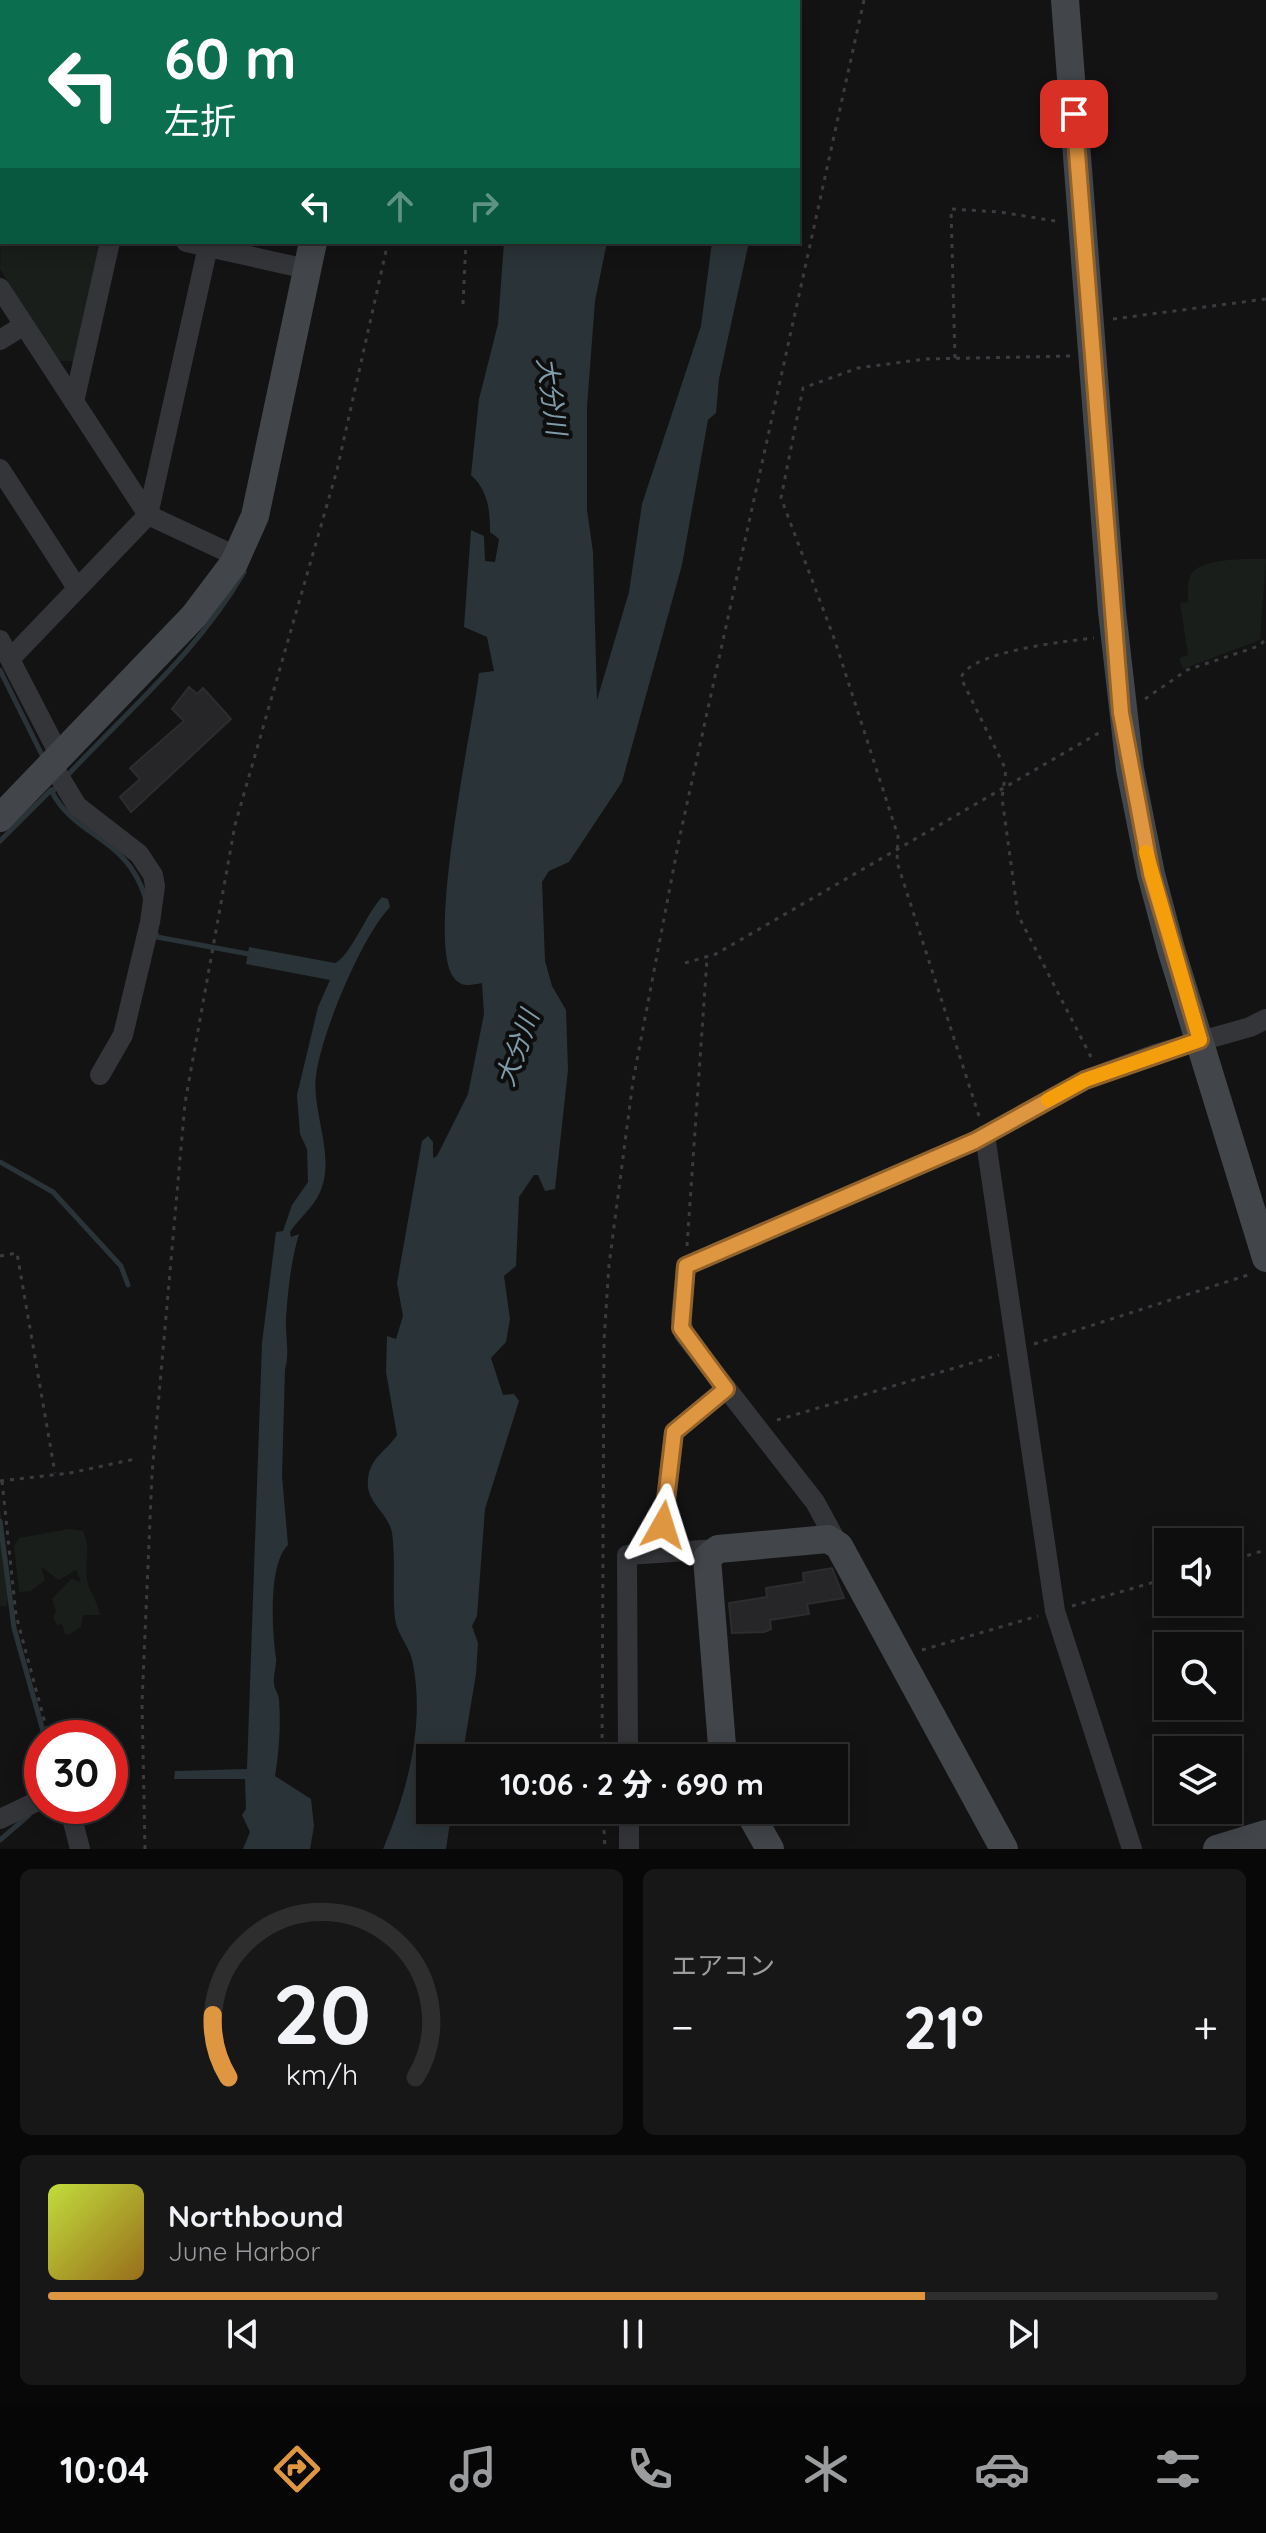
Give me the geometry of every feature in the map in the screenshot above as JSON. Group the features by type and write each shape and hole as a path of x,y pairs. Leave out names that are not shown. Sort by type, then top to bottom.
{"street":[{"path":"1065,0 1122,718 1151,874 1266,1258"},
{"path":"74,402 110,244"},
{"path":"0,818 213,596 238,557 255,516 310,255 208,244 148,515 10,659"},
{"path":"0,288 148,515 238,557"},
{"path":"0,340 24,325"},
{"path":"0,469 77,588"},
{"path":"0,640 77,806 139,854 153,875 155,886 150,922 125,1027 100,1075"},
{"path":"1004,1849 815,1502 681,1328 686,1266 985,1135 1100,1074 1200,1040 1250,1027 1266,1019"},
{"path":"985,1135 1055,1611 1132,1849"},
{"path":"660,1553 674,1432 726,1389"},
{"path":"628,1744 627,1555 820,1538 835,1541 839,1546"},
{"path":"718,1549 707,1558 706,1564 722,1744"},
{"path":"0,1819 24,1808"},
{"path":"74,1824 80,1849"},
{"path":"629,1824 629,1849"},
{"path":"756,1824 770,1849"},
{"path":"1217,1849 1266,1834"}],"path":[{"path":"602,1744 604,1341 609,1265 633,1081 675,855 864,0"},
{"path":"955,358 951,209 1000,212 1082,227"},
{"path":"145,1849 142,1703 152,1474 185,1103 235,825 337,470 388,244"},
{"path":"463,304 466,244"},
{"path":"1090,323 1266,299"},
{"path":"985,1135 897,862 898,836 834,638 779,490 803,388 858,368 955,358 1092,355"},
{"path":"1100,637 1024,646 962,673 961,678 1006,770 1002,798 1018,915 1100,1074"},
{"path":"685,963 707,959 1006,786 1122,718 1187,670 1265,642"},
{"path":"686,1266 707,959"},
{"path":"0,1256 17,1253 55,1473"},
{"path":"44,1720 16,1615 1,1481 135,1459"},
{"path":"1242,1557 1266,1550"},
{"path":"900,1657 1154,1582"},
{"path":"604,1824 605,1849"}],"shaded area":[{"path":"1,244 103,244 76,361 58,361 0,269"},
{"path":"1266,559 1260,640 1183,669 1179,658 1188,655 1180,603 1188,602 1190,576 1203,565 1213,562"},
{"path":"0,1508 10,1575 7,1606 0,1606"},
{"path":"69,1529 83,1531 86,1539 88,1581 100,1615 83,1615 81,1627 65,1634 62,1624 57,1625 53,1618 56,1611 52,1599 71,1579 81,1582 76,1570 59,1580 41,1567 45,1580 31,1591 19,1592 14,1546 19,1538"}],"water":[{"name":"大分川","path":"504,244 607,244 595,301 587,407 587,510 593,552 597,700 629,592 642,504 701,326 712,244 749,244 719,379 716,413 708,420 682,565 622,782 569,862 549,871 542,882 545,961 552,986 566,1010 568,1070 555,1189 545,1191 538,1175 534,1175 519,1197 516,1266 504,1276 510,1319 506,1342 491,1358 503,1395 514,1394 519,1401 485,1509 477,1616 472,1626 478,1643 476,1674 464,1744 416,1744 416,1824 450,1824 446,1849 383,1849 400,1805 412,1759 417,1711 412,1658 395,1619 392,1533 373,1501 368,1479 375,1460 397,1435 386,1372 387,1336 396,1339 403,1316 397,1283 422,1141 428,1136 433,1142 433,1158 437,1156 468,1094 484,1014 482,983 463,985 454,978 447,957 445,923 453,832 479,673 494,671 487,637 464,627 471,530 484,536 485,561 495,562 499,539 490,532 487,501 471,475 479,399 498,324"},
{"path":"382,897 388,899 390,907 367,940 344,987 319,1058 316,1091 325,1153 323,1184 317,1198 290,1232 291,1237 299,1234 290,1275 286,1318 282,1476 288,1545 277,1567 273,1598 274,1683 279,1698 280,1719 275,1776 311,1799 314,1826 310,1849 243,1849 250,1832 242,1815 246,1809 245,1779 174,1779 175,1771 247,1769 262,1343 276,1232 283,1231 292,1205 308,1182 307,1149 300,1134 297,1095 318,1007 330,980 246,964 249,947 335,963 347,952"}],"building":[{"path":"189,687 197,694 203,688 231,719 131,812 120,797 140,779 130,768 184,721 172,709"},
{"path":"832,1568 844,1598 807,1604 809,1614 770,1620 771,1629 764,1632 732,1633 729,1603 767,1597 766,1588 804,1582 803,1573"}],"waterway":[{"path":"65,778 183,655 226,601 244,572"},
{"path":"0,670 42,755"},
{"path":"58,785 52,792 62,807 126,862 137,877 145,897"},
{"path":"0,841 51,790"},
{"path":"155,929 157,937 254,955"},
{"path":"0,1162 53,1192 121,1266 128,1285"},
{"path":"0,1521 14,1628 40,1720"},
{"path":"0,1840 24,1819"}],"slow traffic":[{"path":"1048,1100 1085,1080 1200,1040 1171,949 1146,852"}],"route":[{"path":"663,1525 674,1432 726,1389 681,1328 686,1266 975,1141 1085,1080 1200,1040 1151,874 1121,713 1074,114"}]}
